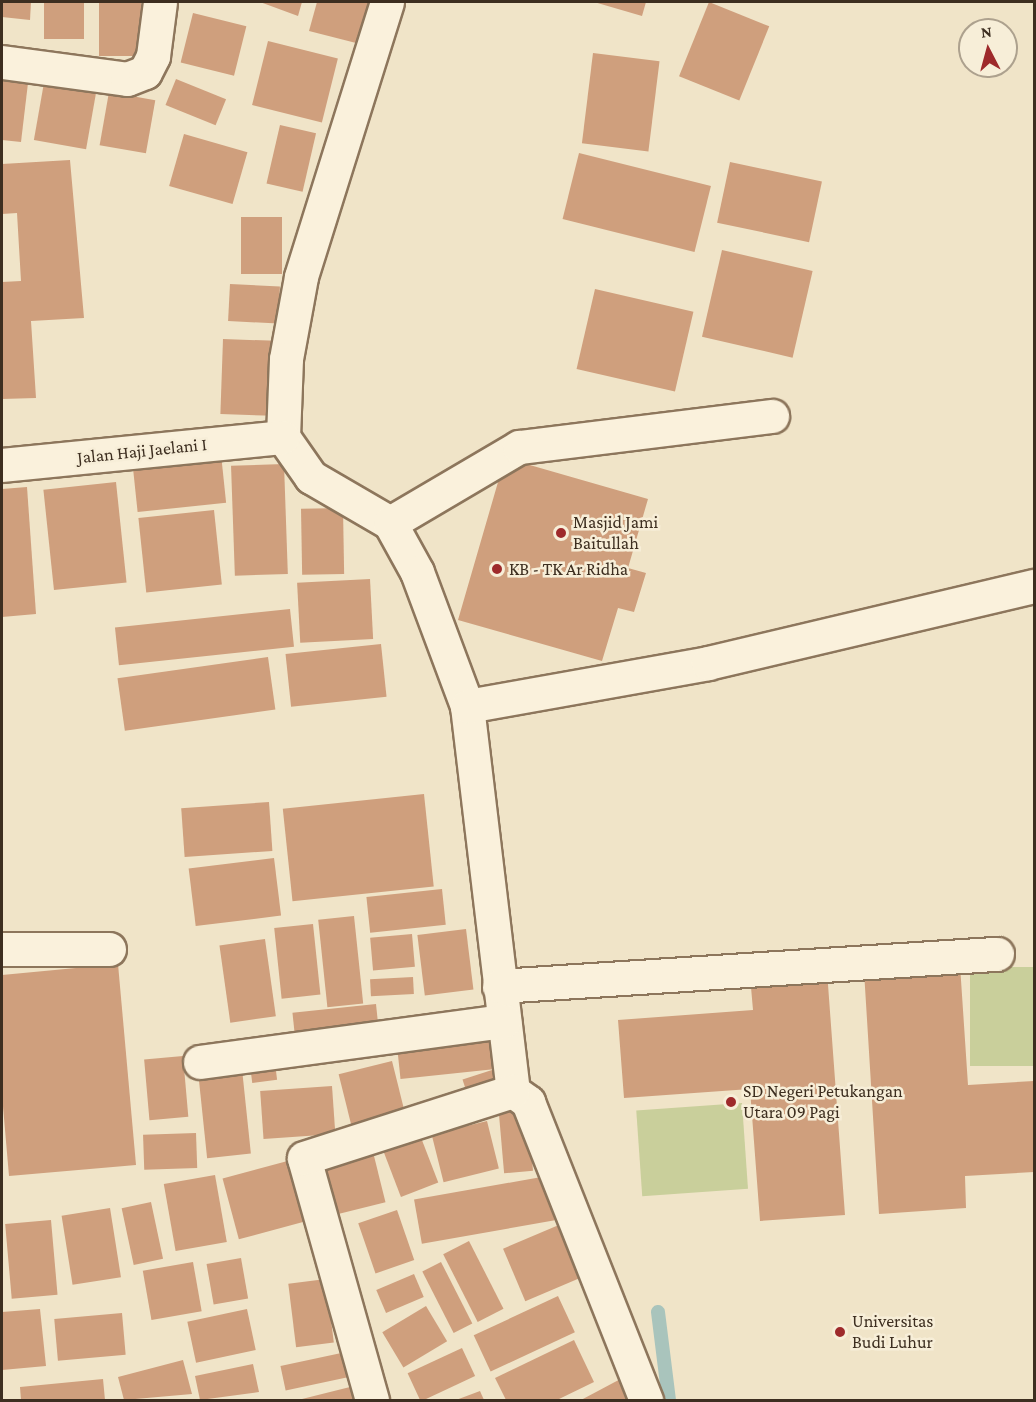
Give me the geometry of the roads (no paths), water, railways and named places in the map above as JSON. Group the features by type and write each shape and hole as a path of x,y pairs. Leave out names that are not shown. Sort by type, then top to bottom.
{"street":[{"path":"2,62 127,79 145,72 153,56 160,2"},
{"path":"387,2 301,277 286,359 284,437 311,477 390,524 417,572 467,706 513,1091 528,1102 646,1401"},
{"path":"390,524 519,447 772,416"},
{"name":"Jalan Haji Jaelani I","path":"2,465 284,437"},
{"path":"467,706 708,663 1035,586"},
{"path":"2,949 109,949"},
{"path":"499,986 997,954"},
{"path":"200,1062 504,1021"},
{"path":"372,1401 304,1158 513,1091"}],"waterway":[{"path":"658,1312 669,1400"}],"place":[{"name":"Masjid Jami Baitullah","path":"561,533"},
{"name":"KB - TK Ar Ridha","path":"497,569"},
{"name":"SD Negeri Petukangan Utara 09 Pagi","path":"731,1102"},
{"name":"Universitas Budi Luhur","path":"840,1332"}]}
